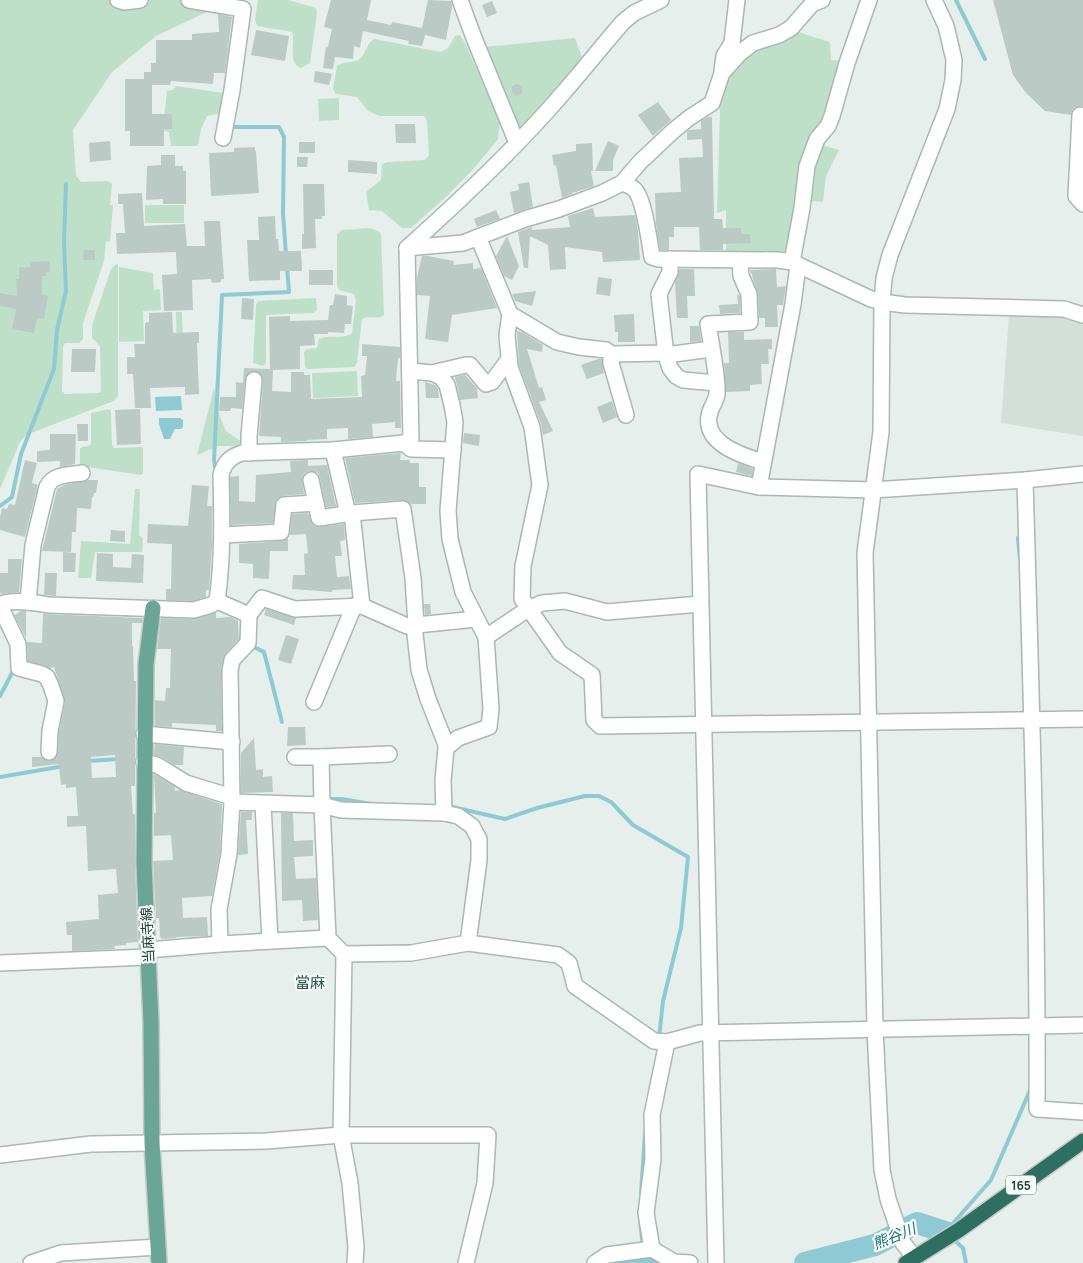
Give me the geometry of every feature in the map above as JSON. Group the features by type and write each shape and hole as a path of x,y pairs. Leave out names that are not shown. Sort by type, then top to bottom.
{"highway":[{"name":"165","path":"916,1257 959,1230 1083,1141"}],"main road":[{"name":"当麻寺線","path":"153,608 146,664 144,863 151,1022 152,1144 159,1263"}],"street":[{"path":"118,0 124,2 140,0"},
{"path":"189,0 242,5 232,90 223,138"},
{"path":"460,0 517,143"},
{"path":"214,603 221,573 223,535 221,475 222,469 230,457 242,453 333,450 404,443 411,439 407,248 460,200 517,143 564,92 623,22 634,13 661,0"},
{"path":"407,248 463,243 525,219 585,199 622,183 640,162 673,131 712,103 722,73 724,56 732,43 737,0"},
{"path":"722,73 740,53 753,43 779,35 791,28 812,4 822,0"},
{"path":"759,487 793,304 795,263 807,166 817,139 828,126 832,116 847,63 869,0"},
{"path":"916,1257 903,1243 888,1199 882,1170 875,1029 865,554 880,432 884,278 890,255 947,108 953,80 954,60 946,26 934,0"},
{"path":"1080,115 1076,196 1083,204"},
{"path":"622,183 636,191 647,226 652,257 658,259 778,260 795,263 870,299 882,302 905,305 1064,309 1083,315"},
{"path":"478,237 510,314 507,335 510,367 532,427 540,485 523,566 522,599 560,653 592,675 594,720 600,726 1083,719"},
{"path":"670,259 670,272 659,294 666,354 670,368 676,376 683,380 716,383"},
{"path":"740,260 741,276 749,294 750,322 708,324 716,383 716,394 709,415 710,429 728,449 764,462"},
{"path":"510,314 557,342 606,350 611,354 666,354 711,349"},
{"path":"611,354 610,364 626,415"},
{"path":"432,373 470,365 488,385 509,359"},
{"path":"411,371 432,373 441,377 447,385 455,422 448,511 450,539 464,592 486,637 491,709 489,727 458,738 447,747"},
{"path":"250,453 249,436 254,380"},
{"path":"404,443 411,449 453,450"},
{"path":"314,702 358,606 350,514 333,450"},
{"path":"28,602 33,545 49,482 54,478 82,473"},
{"path":"716,1263 698,474 759,487 873,490 1025,480 1083,474"},
{"path":"311,480 319,518 404,509 413,578 419,670 447,747 443,781 444,808"},
{"path":"1025,480 1038,1026 1037,1109 1083,1112"},
{"path":"223,535 281,532 284,505 316,503"},
{"path":"220,944 219,910 229,854 232,799 230,671 232,660 247,645 249,615 262,598 295,609 358,606 407,626 476,619"},
{"path":"486,637 528,609 542,604 565,601 607,612 700,604"},
{"path":"49,752 50,731 56,701 46,677 42,674 19,668 18,644 0,606 4,603 28,602 59,605 194,610 214,603 249,615"},
{"path":"144,734 232,742"},
{"path":"295,758 388,754"},
{"path":"322,757 328,938 344,954 411,953 468,943 558,955 569,963 575,986 662,1042 710,1032 1083,1025"},
{"path":"144,762 157,764 186,783 232,799 263,804 322,801 341,810 356,811 444,808 472,826 479,839 478,870 468,943"},
{"path":"263,804 270,941"},
{"path":"0,963 148,954 220,944 328,938"},
{"path":"344,954 341,1135 350,1183 356,1247 355,1263"},
{"path":"646,1250 646,1213 653,1159 652,1115 662,1042"},
{"path":"0,1155 91,1144 266,1141 341,1135 488,1135 485,1183 466,1263"},
{"path":"32,1263 61,1253 158,1247"},
{"path":"595,1263 607,1255 646,1250 674,1262 690,1263"}],"shaded area":[{"path":"1009,314 1069,316 1083,322 1083,436 1001,423"}],"green space":[{"path":"0,0 241,0 240,3 211,10 156,36 112,72 73,130 76,175 81,182 108,181 112,184 110,205 113,205 110,242 106,241 104,261 83,323 83,339 79,343 65,343 63,347 62,391 65,394 99,393 101,391 100,346 92,338 92,325 111,269 116,264 118,265 118,396 114,401 26,435 20,442 0,489"},
{"path":"258,0 288,0 316,8 317,13 310,63 301,68 294,62 292,32 257,26 255,19"},
{"path":"795,31 830,42 831,60 841,61 834,98 812,142 839,150 826,176 823,202 799,200 789,251 726,254 726,210 717,213 720,111 716,102 726,75 757,46"},
{"path":"460,35 500,122 498,139 476,166 448,195 411,228 402,228 382,211 369,210 366,192 381,180 382,164 425,160 429,155 427,120 424,116 379,116 368,111 357,97 336,94 333,89 337,66 360,59 369,43 374,39 441,52 448,48 455,36"},
{"path":"575,38 583,60 524,127 517,127 484,47"},
{"path":"176,86 223,93 225,95 222,113 207,116 201,129 198,145 196,146 171,146 169,132 163,129 167,91 173,90"},
{"path":"339,98 339,120 319,121 318,99"},
{"path":"145,205 184,205 184,223 145,223"},
{"path":"370,228 380,232 381,235 384,315 362,319 357,363 354,367 307,369 304,352 307,349 317,348 319,339 344,336 352,333 356,300 354,294 339,290 337,286 337,234 342,230"},
{"path":"119,267 153,273 154,290 160,289 161,310 143,311 144,341 119,342"},
{"path":"316,298 317,310 314,313 266,315 266,363 263,366 253,363 256,304 259,301"},
{"path":"176,312 182,312 183,357 177,357"},
{"path":"357,371 358,396 313,398 312,373"},
{"path":"214,388 220,417 226,431 242,442 241,446 218,446 197,455"},
{"path":"109,409 111,411 112,445 114,448 142,447 143,449 143,473 141,475 80,466 80,449 91,444 91,413"},
{"path":"135,489 140,489 139,535 143,538 142,552 95,552 91,578 78,578 81,541 130,544"}],"water":[{"path":"181,396 182,410 156,411 155,397"},
{"path":"159,418 180,418 183,420 183,427 175,429 170,439 164,439"}],"building":[{"path":"331,0 371,0 367,20 391,25 392,22 422,28 428,0 451,1 452,7 446,40 425,35 422,46 408,44 409,41 363,31 360,48 354,46 353,59 335,57 333,69 323,68 326,46 328,47 332,29 324,27"},
{"path":"993,0 1083,0 1083,106 1075,107 1071,115 1045,111 1026,93 1013,75"},
{"path":"492,1 497,13 487,17 482,5"},
{"path":"218,14 232,17 225,73 214,73 213,84 171,81 170,85 152,85 152,114 172,114 172,129 164,129 164,146 130,146 130,131 125,131 125,79 144,79 144,72 151,72 151,63 156,63 156,40 192,40 192,34 219,32"},
{"path":"256,30 289,36 285,61 251,55"},
{"path":"315,71 332,74 329,85 314,82"},
{"path":"518,84 522,88 522,93 516,96 512,92 512,86"},
{"path":"658,102 671,120 653,136 638,115"},
{"path":"712,117 714,219 722,219 723,228 741,228 741,234 750,234 751,243 723,244 723,250 700,250 699,227 674,227 674,237 669,237 669,250 660,250 656,224 655,193 681,192 679,158 703,157 702,139 687,140 687,132 689,130 701,129 701,121"},
{"path":"395,124 415,124 416,143 396,143"},
{"path":"110,141 111,160 90,162 89,143"},
{"path":"608,141 619,146 613,160 613,171 595,171"},
{"path":"299,142 315,142 315,153 299,153"},
{"path":"592,143 593,171 591,171 594,186 562,198 556,165 554,166 552,155 576,151 576,144"},
{"path":"255,147 259,193 211,196 209,153 234,152 234,148"},
{"path":"161,155 175,155 175,166 183,166 183,171 186,171 186,204 163,204 163,199 146,200 147,166 161,165"},
{"path":"297,157 308,157 307,167 297,167"},
{"path":"348,160 377,162 377,174 348,172"},
{"path":"529,182 533,207 514,213 510,192 519,190 518,184"},
{"path":"303,184 324,184 325,216 322,216 322,219 315,219 316,248 302,249 302,234 304,234"},
{"path":"142,193 144,226 185,224 187,246 205,246 204,221 220,221 224,279 221,279 221,282 212,283 211,279 192,280 193,310 164,311 162,275 177,274 176,252 117,254 116,233 125,233 123,204 118,204 118,194"},
{"path":"593,208 595,217 635,215 640,260 603,262 602,252 565,247 566,269 550,270 548,245 530,236 528,268 524,268 518,232 532,227 532,230 570,227 568,216"},
{"path":"496,210 500,219 477,227 474,219"},
{"path":"275,216 276,239 278,239 279,251 301,251 302,271 280,271 280,280 249,281 247,240 259,240 258,217"},
{"path":"507,236 519,266 512,280 504,276 496,256"},
{"path":"84,250 95,250 95,260 83,260"},
{"path":"422,256 454,261 453,265 473,263 473,269 481,268 497,308 452,315 448,342 425,339 430,296 417,295 417,277"},
{"path":"50,261 50,272 46,272 46,276 42,276 42,295 48,296 44,319 37,318 34,333 12,329 16,309 0,306 0,293 17,296 16,279 19,279 19,267 30,267 30,262"},
{"path":"679,269 694,269 695,296 687,296 688,318 677,318 675,282"},
{"path":"776,269 777,287 786,286 783,305 777,305 778,327 765,327 765,318 759,318 758,293 750,270"},
{"path":"309,270 333,270 333,285 309,285"},
{"path":"598,277 612,279 610,296 596,294"},
{"path":"536,291 532,306 515,301 512,294"},
{"path":"335,294 347,296 347,305 353,306 351,324 345,324 344,333 328,332 328,334 314,334 315,345 300,346 300,369 273,370 272,391 291,392 291,372 304,372 304,375 310,375 311,399 362,397 361,376 365,375 367,356 362,356 362,344 400,347 396,381 400,381 401,428 395,428 395,422 372,424 373,437 348,439 348,428 327,429 327,439 307,441 281,442 281,437 259,436 263,381 262,376 255,371 250,372 245,379 242,409 231,408 230,411 219,411 220,397 236,397 236,382 243,383 244,368 270,369 269,317 290,316 290,321 328,320 330,305 333,305"},
{"path":"737,294 740,296 740,313 720,314 719,305 738,304"},
{"path":"242,298 254,299 253,320 241,319"},
{"path":"172,312 173,333 199,332 199,343 197,343 199,394 185,395 185,387 150,388 151,408 135,408 133,374 127,374 127,357 135,357 134,344 145,344 145,323 149,322 149,313"},
{"path":"634,314 635,342 618,342 618,332 615,332 614,315"},
{"path":"690,326 699,326 701,341 690,342"},
{"path":"517,331 543,345 542,352 527,349 539,388 542,387 546,400 539,402 553,431 543,435 541,424 519,365"},
{"path":"728,332 744,332 744,340 772,339 772,349 768,349 769,364 761,364 762,384 750,385 750,391 726,392 724,363 729,363"},
{"path":"72,349 96,349 95,372 71,372"},
{"path":"602,359 604,373 587,379 581,365"},
{"path":"465,375 477,388 478,398 460,400 455,377"},
{"path":"425,382 435,385 438,389 439,398 426,398"},
{"path":"612,401 617,417 603,423 597,407"},
{"path":"140,409 141,444 117,445 115,410"},
{"path":"77,424 88,424 88,441 78,441"},
{"path":"464,433 480,435 479,446 463,443"},
{"path":"50,434 76,434 75,464 60,467 60,461 37,462 37,451 50,450"},
{"path":"401,453 400,460 410,460 410,463 419,463 419,487 426,487 426,504 411,504 402,500 355,503 345,458"},
{"path":"25,460 37,463 32,483 38,485 25,537 0,530 0,517 2,508 7,509 9,504 15,505"},
{"path":"308,460 308,466 327,465 336,506 326,507 318,473 310,471 304,473 302,478 304,494 283,496 276,500 273,523 231,525 230,477 239,476 239,501 255,502 256,475 291,472 290,461"},
{"path":"738,463 753,469 752,476 736,472"},
{"path":"98,480 96,493 92,497 91,509 77,508 76,532 72,532 71,552 42,551 57,489 64,485"},
{"path":"192,485 209,486 207,506 212,506 212,546 209,590 206,590 206,597 193,601 166,600 166,589 171,589 172,544 147,543 148,524 188,526"},
{"path":"308,513 312,524 316,527 344,524 345,540 340,541 342,556 335,556 337,577 349,576 351,589 332,590 332,592 292,589 293,575 305,575 304,554 308,553 306,534 290,535 292,514"},
{"path":"111,530 125,531 125,542 110,541"},
{"path":"288,538 288,551 270,551 269,579 253,578 253,564 239,563 239,544 281,541"},
{"path":"63,552 76,553 75,572 63,572"},
{"path":"97,553 113,554 113,567 131,568 132,554 144,555 143,583 96,581"},
{"path":"8,559 22,559 19,592 2,594 0,593 0,573 8,573"},
{"path":"45,573 57,573 56,596 44,595"},
{"path":"424,604 430,604 431,614 425,615"},
{"path":"266,609 296,618 294,625 264,615"},
{"path":"18,611 26,611 26,638 14,615 20,612"},
{"path":"216,613 216,618 231,617 238,621 239,639 225,654 221,669 222,731 216,731 216,725 172,723 172,727 155,726 155,700 165,701 166,688 170,688 171,649 157,649 161,618 194,619"},
{"path":"43,614 142,618 142,623 132,623 134,681 136,681 135,786 131,786 133,814 135,814 138,942 114,946 115,949 72,951 72,935 67,935 66,922 99,919 98,895 118,893 116,869 88,871 86,826 67,827 67,816 78,816 76,787 66,788 66,784 61,785 59,764 32,767 32,757 41,757 49,761 57,757 59,732 65,702 54,667 50,668 28,661 27,642 42,643","holes":["115,755 116,777 92,778 91,757"]},
{"path":"286,635 299,639 291,664 278,660"},
{"path":"288,727 305,727 306,745 287,746"},
{"path":"254,738 256,770 263,769 263,777 272,776 273,792 241,793 241,753"},
{"path":"155,744 184,747 183,765 174,765 162,757 154,755"},
{"path":"154,774 175,787 175,791 180,790 222,804 220,853 212,896 182,898 183,918 207,917 208,936 161,939 160,937 159,918 156,918 153,861 173,860 171,835 154,836 154,813 156,813"},
{"path":"241,812 252,812 252,820 246,820 248,854 238,855"},
{"path":"281,813 293,813 294,841 313,840 313,856 294,857 296,879 316,878 318,920 303,921 302,900 282,901"}],"waterway":[{"path":"956,0 985,59"},
{"path":"231,125 230,127 279,127 284,137 283,213 286,255"},
{"path":"0,506 12,497 21,454 54,369 57,330 66,291 64,243 66,184"},
{"path":"216,473 214,460 222,295 289,292 287,267"},
{"path":"1018,538 1020,559"},
{"path":"250,645 264,652 282,722"},
{"path":"0,696 14,669"},
{"path":"88,761 119,759"},
{"path":"0,777 64,766"},
{"path":"448,806 505,819 537,808 585,796 599,796 611,802 633,825 688,857 681,928 663,1001 659,1038"},
{"path":"326,799 342,799 371,804"},
{"path":"948,1229 991,1180 1031,1088"},
{"path":"641,1194 645,1133"},
{"path":"640,1221 643,1246"},
{"name":"熊谷川","path":"805,1263 875,1245 917,1223 945,1232"},
{"name":"熊谷川","path":"953,1239 963,1248 966,1263"},
{"path":"645,1253 646,1261"},
{"name":"熊谷川","path":"612,1263 617,1261 646,1261 650,1263"}],"district":[{"name":"當麻","path":"310,982"}]}
